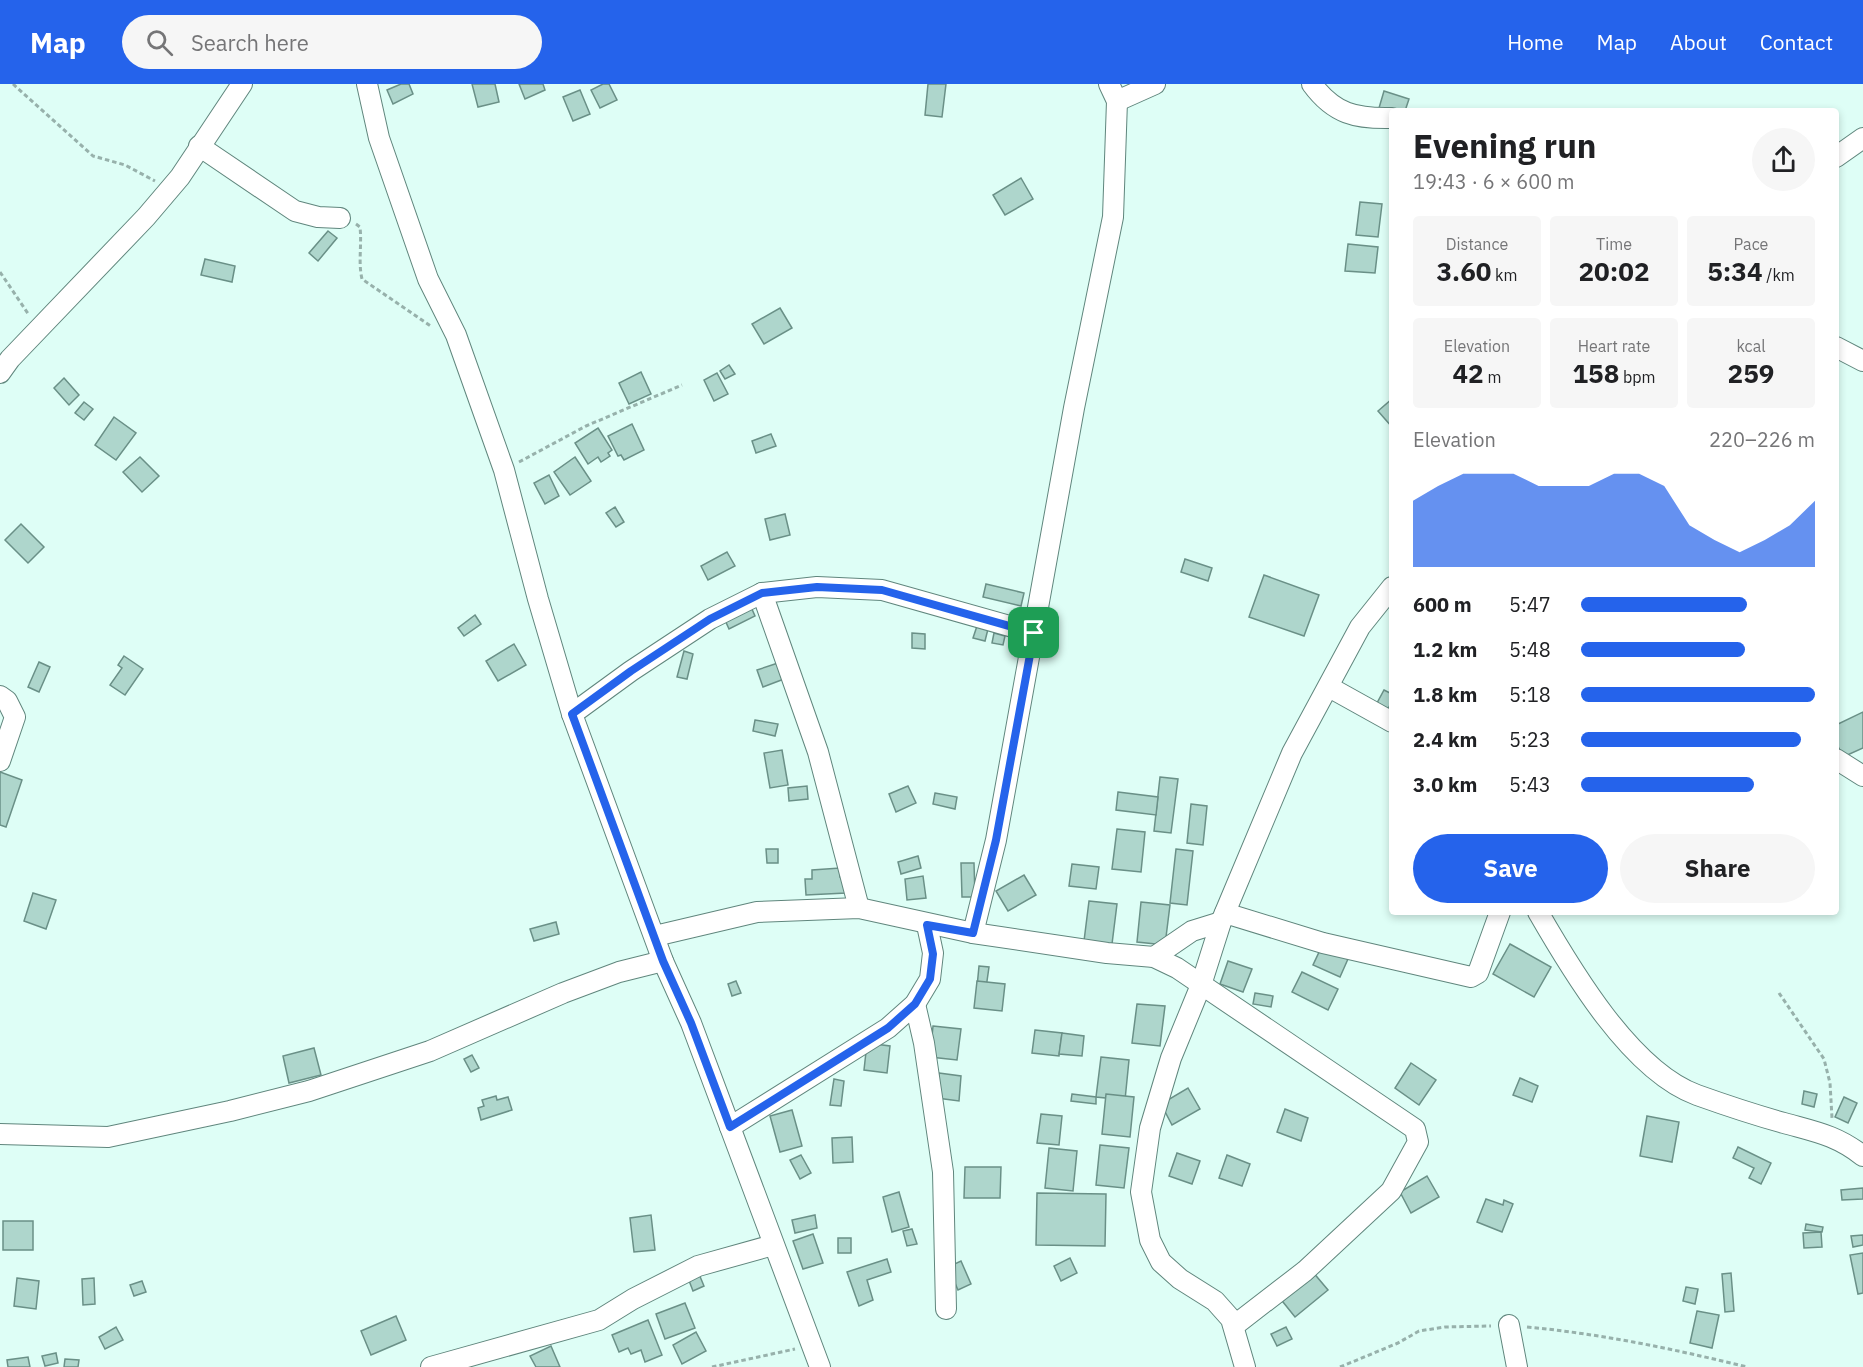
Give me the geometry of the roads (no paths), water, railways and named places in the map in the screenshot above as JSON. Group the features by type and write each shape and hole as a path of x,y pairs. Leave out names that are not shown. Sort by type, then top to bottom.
{"street":[{"path":"0,373 38,329 146,217 169,189 242,84"},
{"path":"367,84 379,138 428,279 456,334 504,470 537,599 572,714 663,961 691,1023 820,1367"},
{"path":"973,933 996,840 1074,408 1113,217 1117,153 1113,92 1155,84"},
{"path":"1312,84 1324,100 1340,111 1359,117 1389,118"},
{"path":"1839,155 1863,138"},
{"path":"199,146 296,211 318,217 340,218"},
{"path":"1839,348 1863,361"},
{"path":"572,714 631,671 710,619 762,593 817,587 882,590 1034,633"},
{"path":"1245,1367 1235,1325 1215,1301 1180,1279 1161,1263 1150,1240 1141,1192 1150,1128 1171,1058 1201,985 1223,918 1292,753 1360,627 1389,591"},
{"path":"762,593 818,752 859,908"},
{"path":"1329,687 1389,720"},
{"path":"0,696 7,700 15,717 0,761"},
{"path":"1839,761 1863,776"},
{"path":"655,936 757,912 859,908 927,925 973,933 1107,953 1154,957 1177,968 1415,1129 1418,1142 1391,1191 1305,1271 1235,1325"},
{"path":"1154,957 1192,931 1223,918 1471,977 1478,973 1499,915"},
{"path":"1540,915 1557,945 1620,1037 1652,1068 1694,1094 1782,1123 1833,1136 1863,1156"},
{"path":"730,1127 888,1028 915,1004 930,979 933,954 927,925"},
{"path":"0,1134 108,1137 230,1111 309,1091 430,1052 574,989 619,972 663,961"},
{"path":"915,1004 924,1043 943,1172 946,1309"},
{"path":"431,1367 599,1320 633,1299 698,1266 774,1245"},
{"path":"1509,1325 1517,1367"}]}
